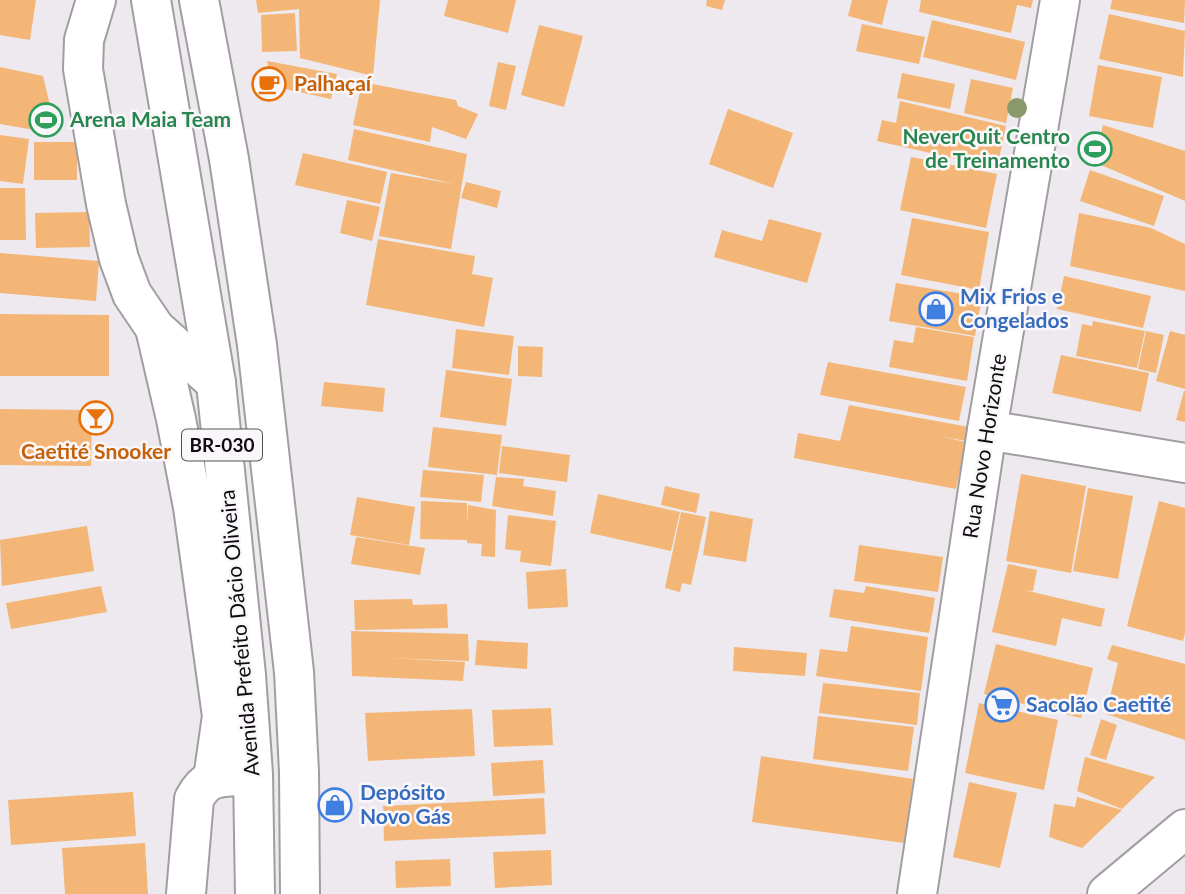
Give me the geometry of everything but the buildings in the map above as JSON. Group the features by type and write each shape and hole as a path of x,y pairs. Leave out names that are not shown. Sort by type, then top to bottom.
{"street":[{"path":"96,0 84,40 83,69 106,204 119,259 132,294 155,328 216,383"},
{"name":"Avenida Prefeito Dácio Oliveira","path":"151,0 216,383 246,675 253,774 255,894"},
{"name":"BR-030","path":"199,0 229,159 258,358 294,672 299,772 300,894"},
{"name":"Rua Novo Horizonte","path":"917,894 987,429 1060,0"},
{"path":"155,328 193,507 222,716 213,779"},
{"path":"987,429 1185,463"},
{"path":"186,894 194,799 202,785 213,779 253,774"},
{"path":"1107,894 1185,829"}],"place":[{"name":"Palhaçaí","path":"269,84"},
{"name":"Arena Maia Team","path":"46,120"},
{"name":"NeverQuit Centro de Treinamento","path":"1095,149"},
{"name":"Mix Frios e Congelados","path":"936,309"},
{"name":"Caetité Snooker","path":"96,418"},
{"name":"Sacolão Caetité","path":"1002,705"},
{"name":"Depósito Novo Gás","path":"335,805"}]}
